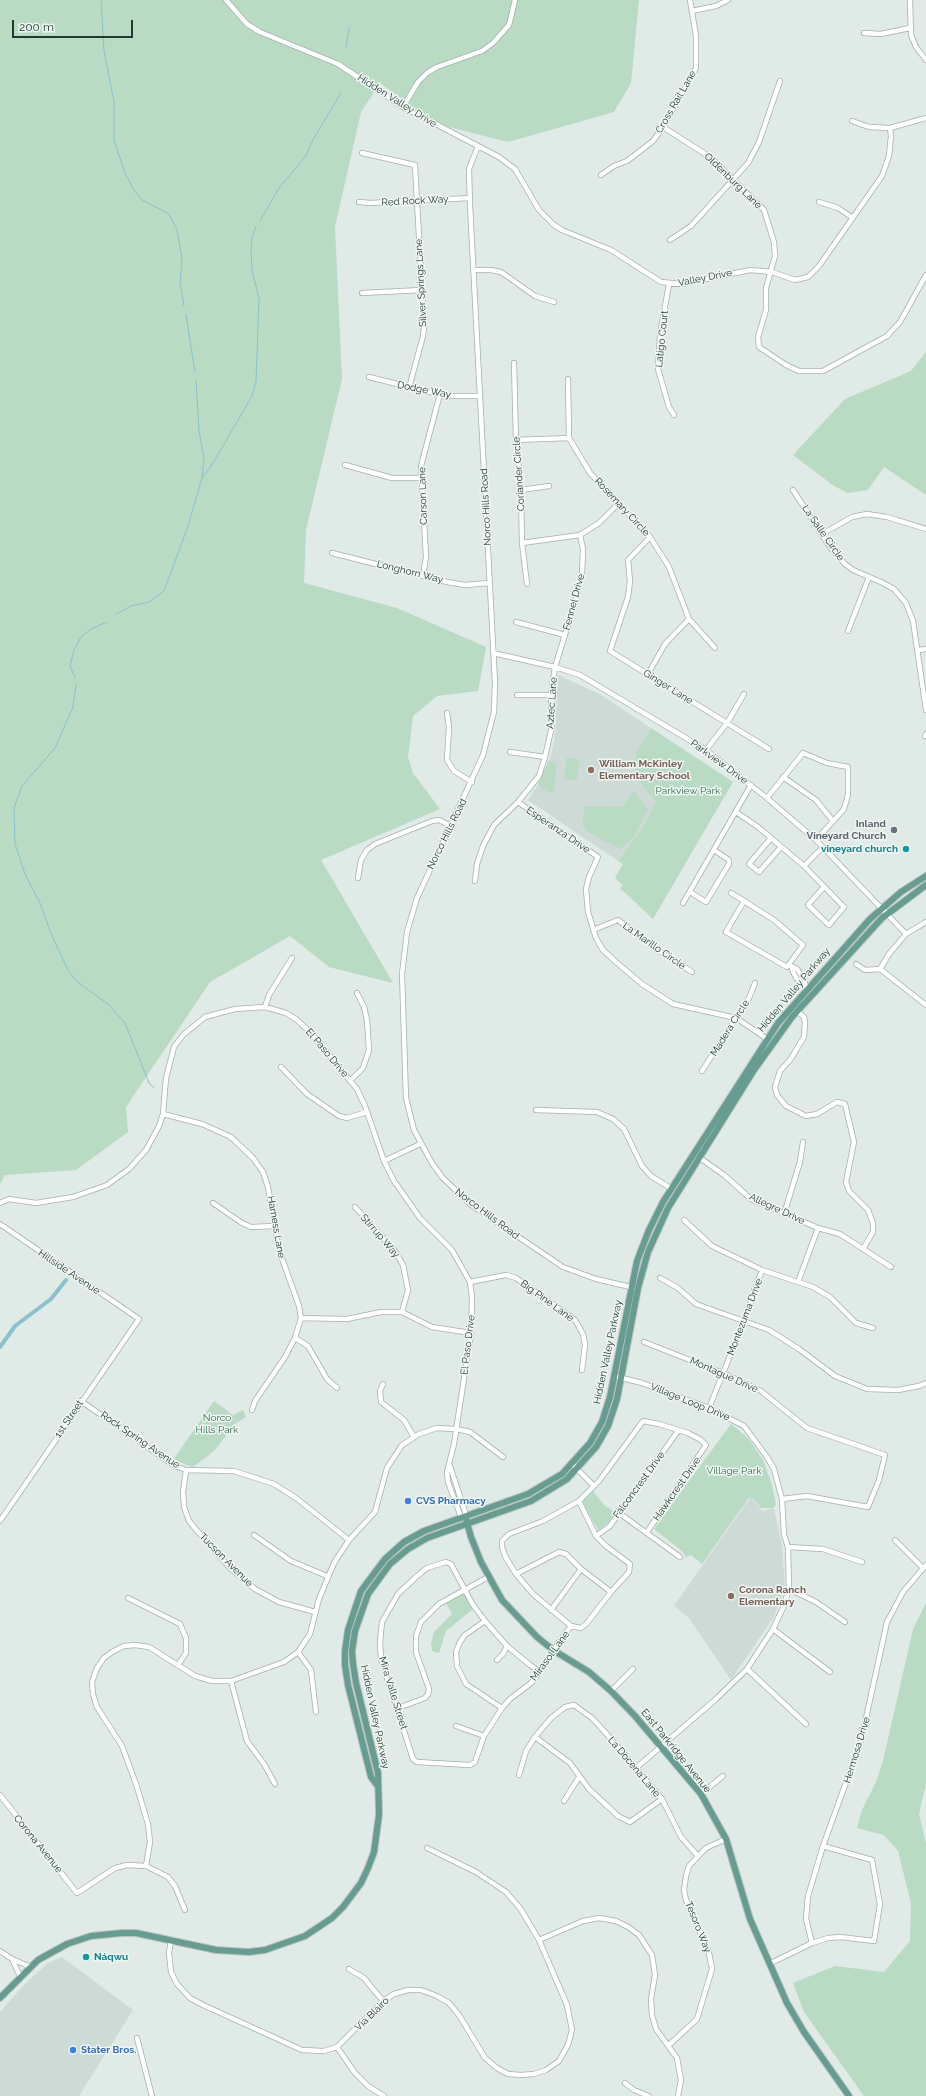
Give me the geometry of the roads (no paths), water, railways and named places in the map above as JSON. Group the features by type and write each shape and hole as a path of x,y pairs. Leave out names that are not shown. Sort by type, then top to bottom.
{"main road":[{"name":"Hidden Valley Parkway","path":"0,1998 20,1976 48,1954 67,1944 91,1936 122,1933 171,1940 216,1950 249,1952 282,1946 305,1936 319,1928 343,1906 360,1883 368,1868 374,1852 379,1821 379,1798 377,1785 378,1773 356,1683 352,1651 355,1631 368,1594 390,1564 408,1549 427,1538 531,1501 562,1483 577,1469 596,1447 608,1426 622,1378 635,1288 637,1261 649,1230 672,1189 766,1038 806,986 881,908 901,892 926,876"},
{"name":"Hidden Valley Parkway","path":"377,1785 371,1777 348,1685 345,1665 348,1630 354,1608 361,1591 385,1559 404,1542 424,1531 528,1494 547,1484 572,1464 590,1442 602,1422 610,1397 635,1288 655,1234 668,1208 754,1070 792,1017 886,914 926,885"},
{"path":"806,986 811,989 826,979"},
{"path":"754,1070 755,1064 766,1045 766,1038 773,1036 786,1020 792,1017"},
{"name":"East Parkridge Avenue","path":"464,1516 488,1577 502,1600 521,1622 553,1650 589,1672 611,1691 635,1716 701,1794 726,1839 734,1860 748,1913 787,2003 804,2032 849,2096"}],"street":[{"name":"Hidden Valley Drive","path":"226,0 247,24 260,32 338,64 403,107 478,146"},
{"path":"403,107 418,82 427,73 437,67 482,51 493,43 509,26 515,0"},
{"name":"Cross Rail Lane","path":"601,175 643,150 663,126 696,68 697,54 690,0"},
{"path":"692,11 716,6 728,0"},
{"path":"910,0 910,28 916,47 926,60"},
{"path":"864,34 881,34 910,28"},
{"path":"670,240 691,226 734,179 755,152 780,82"},
{"path":"852,121 869,126 890,128 926,118"},
{"name":"Oldenburg Lane","path":"663,126 699,148 734,179 764,210 774,242 774,256 772,272 766,288 766,310 758,337 759,347 799,371 823,371 887,336 900,322 926,275"},
{"name":"Valley Drive","path":"478,146 492,152 511,166 520,176 539,210 558,228 611,250 651,277 669,284 682,284 750,270 772,272 795,280 808,277 826,257 882,176 888,164 891,141 890,128"},
{"path":"470,198 469,169 478,146"},
{"name":"Silver Springs Lane","path":"362,153 415,165 423,336 409,388"},
{"name":"Red Rock Way","path":"359,202 370,203 470,198"},
{"name":"Norco Hills Road","path":"470,198 493,653 494,712 483,755 472,782 417,898 407,932 403,958 406,1098 410,1116 420,1144 442,1177 470,1204 548,1259 582,1275 635,1288"},
{"path":"819,202 838,208 853,218"},
{"path":"474,270 492,270 501,272 535,296 554,302"},
{"name":"Latigo Court","path":"669,284 660,335 658,370 669,408 674,415"},
{"path":"362,293 422,290"},
{"name":"Coriander Circle","path":"514,363 516,440 521,490 522,543 527,584"},
{"name":"Dodge Way","path":"369,377 409,388 440,394 460,397 480,396"},
{"name":"Rosemary Circle","path":"568,379 569,438 590,473 650,537 670,567 689,619 715,648"},
{"name":"Carson Lane","path":"422,576 426,557 422,457 440,394"},
{"path":"516,440 569,438"},
{"path":"345,465 392,478 422,478"},
{"path":"521,490 549,486"},
{"name":"La Salle Circle","path":"793,490 830,547 845,564 853,570 894,589 906,603 910,611 918,650 926,710"},
{"path":"522,543 580,536 599,523 618,504"},
{"path":"822,534 852,516 867,514 887,517 926,529"},
{"name":"Fennel Drive","path":"555,667 582,574 583,549 580,536"},
{"name":"Ginger Lane","path":"650,537 628,560 630,581 628,597 610,652 769,749"},
{"name":"Longhorn Way","path":"332,553 422,576 465,585 489,583"},
{"path":"848,631 869,577"},
{"path":"648,674 665,644 689,619"},
{"path":"516,622 565,635"},
{"path":"918,650 926,649"},
{"name":"Parkview Drive","path":"493,653 555,667 580,675 706,750 767,798 816,840 906,934"},
{"name":"Aztec Lane","path":"475,881 477,864 483,846 494,825 518,802 539,776 552,726 551,695 555,667"},
{"path":"706,750 727,723 744,694"},
{"path":"517,695 551,695"},
{"path":"447,713 449,727 447,760 454,771 472,782"},
{"path":"510,752 545,757"},
{"path":"767,798 803,754 827,763 845,766 849,770 847,801 844,809 816,840"},
{"path":"784,777 816,800 833,821"},
{"path":"683,903 751,785"},
{"name":"Esperanza Drive","path":"518,802 598,857 589,877 586,889 588,912 594,930"},
{"path":"736,812 771,838 804,866 823,888 844,907 829,925 808,905 823,888"},
{"path":"358,878 361,860 367,850 375,844 432,821 439,820 451,826"},
{"path":"771,838 749,864 759,872 781,847"},
{"path":"804,866 823,847"},
{"path":"690,892 706,902 729,864 729,860 714,850"},
{"path":"731,894 744,901 774,920 803,944 791,965 787,968 726,932 744,901"},
{"name":"La Marillo Circle","path":"594,930 618,920 656,949 692,972"},
{"path":"880,969 906,934 926,922"},
{"path":"594,930 603,950 642,984 673,1004 736,1018 766,1038"},
{"path":"265,1007 269,995 292,958"},
{"path":"856,964 865,970 880,969 926,1005"},
{"path":"791,965 801,984 806,986"},
{"name":"Madera Circle","path":"702,1071 749,998 755,983"},
{"path":"350,1081 362,1068 369,1050 367,1020 364,1007 357,993"},
{"name":"El Paso Drive","path":"0,1203 9,1199 36,1203 73,1197 107,1185 129,1169 146,1150 159,1126 163,1114 170,1060 174,1047 183,1035 205,1017 220,1012 265,1007 286,1013 304,1025 357,1089 367,1112 384,1161 406,1200 420,1218 452,1250 470,1282 472,1298 471,1333 450,1464 464,1516"},
{"path":"797,1011 804,1017 804,1037 790,1060 780,1070 775,1087 781,1101 792,1110 806,1116 817,1114 837,1102 845,1104 854,1142 846,1182 849,1190 868,1210 873,1223 873,1232 863,1249"},
{"path":"281,1067 307,1094 339,1116 347,1118 367,1112"},
{"path":"536,1110 597,1112 613,1119 624,1129 642,1166 651,1176 672,1189"},
{"name":"Harness Lane","path":"163,1114 215,1128 231,1137 254,1158 263,1172 268,1186 282,1261 299,1306 301,1318"},
{"path":"784,1214 800,1162 803,1142"},
{"path":"384,1161 420,1144"},
{"name":"Allegre Drive","path":"700,1158 724,1175 751,1199 818,1228 840,1234 890,1267"},
{"path":"212,1203 237,1220 251,1227 275,1226"},
{"name":"Stirrup Way","path":"355,1207 395,1251 403,1265 408,1290 402,1312"},
{"path":"684,1220 712,1246 762,1270 813,1287 830,1297 856,1323 873,1328"},
{"name":"Hillside Avenue","path":"0,1224 139,1319"},
{"path":"798,1282 818,1228"},
{"name":"Montezuma Drive","path":"709,1408 744,1321 762,1270"},
{"name":"Big Pine Lane","path":"470,1282 506,1275 516,1278 575,1320 583,1334 586,1344 582,1370"},
{"path":"660,1278 678,1288 696,1304 769,1330 835,1376 867,1389 898,1390 919,1386 926,1383"},
{"path":"252,1410 255,1401 278,1370 295,1338 301,1318 347,1319 381,1312 402,1312 432,1327 471,1333"},
{"name":"1st Street","path":"0,1521 2,1515 139,1319"},
{"path":"295,1338 308,1346 327,1379 337,1388"},
{"name":"Montague Drive","path":"644,1342 723,1373 761,1391 806,1428 885,1455 879,1480 868,1507 807,1496 782,1499"},
{"name":"Village Loop Drive","path":"615,1376 642,1383 709,1408 744,1426 774,1469 782,1499 784,1534 788,1547 789,1589 783,1608 773,1629 747,1668 716,1699 636,1768"},
{"path":"383,1384 380,1391 381,1402 404,1420 414,1436"},
{"name":"Rock Spring Avenue","path":"81,1401 170,1462 186,1470 234,1472 267,1481 296,1498 349,1540"},
{"path":"579,1501 596,1536 606,1546 630,1564 629,1572 611,1592 587,1624 581,1628 571,1626 533,1594 516,1574 505,1556 502,1541 509,1534 543,1521 579,1501 594,1486 643,1421 659,1424 678,1431"},
{"path":"185,1910 175,1886 168,1877 146,1866 150,1842 148,1824 122,1746 97,1707 93,1694 92,1682 97,1668 104,1658 124,1646 135,1645 149,1647 195,1676 212,1681 231,1681 284,1662 298,1652 310,1634 315,1612 328,1576 349,1540 375,1512 387,1468 402,1445 414,1436 437,1428 456,1429 470,1432 503,1457"},
{"name":"Hawkcrest Drive","path":"647,1532 706,1445 701,1440 678,1431"},
{"name":"Falconcrest Drive","path":"596,1536 610,1526 678,1431"},
{"path":"572,1464 594,1486"},
{"name":"Tucson Avenue","path":"186,1470 184,1507 189,1521 199,1533 231,1568 255,1589 279,1602 315,1612"},
{"path":"619,1513 680,1557"},
{"path":"254,1535 291,1561 328,1576"},
{"path":"895,1540 924,1566"},
{"path":"788,1547 823,1549 862,1562"},
{"path":"516,1574 559,1552 566,1554 581,1569 611,1592"},
{"name":"Mira Valle Street","path":"465,1589 451,1564 446,1562 428,1568 398,1594 382,1622 380,1642 381,1659 398,1708 413,1759 417,1762 470,1765 475,1762"},
{"name":"Hermosa Drive","path":"812,1943 806,1919 808,1896 823,1846 862,1741 887,1622 903,1592 924,1566"},
{"path":"551,1610 581,1569"},
{"path":"398,1708 425,1698 429,1689 416,1652 416,1636 421,1622 439,1604 488,1577"},
{"path":"465,1589 473,1605 485,1621 508,1646 540,1672"},
{"path":"789,1589 816,1602 845,1622"},
{"path":"128,1598 180,1624 186,1638 186,1653 178,1665"},
{"path":"485,1621 465,1635 460,1642 456,1652 457,1666 466,1684 502,1708"},
{"name":"Mirasol Lane","path":"475,1762 484,1736 502,1708 510,1699 531,1683 571,1626"},
{"path":"773,1629 830,1672"},
{"path":"497,1660 508,1646"},
{"path":"298,1652 311,1670 316,1712"},
{"path":"747,1668 806,1724"},
{"path":"611,1691 633,1669"},
{"path":"231,1681 247,1741 264,1764 275,1784"},
{"name":"La Docena Lane","path":"535,1737 550,1718 565,1707 574,1705 596,1722 662,1799 681,1837 698,1856"},
{"path":"456,1726 484,1736"},
{"path":"519,1774 526,1751 535,1737 570,1763 579,1777 608,1809 630,1822 662,1799"},
{"path":"701,1794 723,1776"},
{"path":"564,1801 579,1777"},
{"name":"Corona Avenue","path":"0,1795 77,1893 114,1868 127,1865 146,1866"},
{"name":"Tesoro Way","path":"669,2045 697,2019 712,1969 709,1953 684,1890 689,1866 706,1848 726,1839"},
{"path":"769,1964 812,1943 828,1938 840,1937 874,1941 880,1904 872,1860 823,1846"},
{"name":"Via Blairo","path":"337,2047 383,2001 394,1994 408,1990 421,1990 437,1996 449,2003 459,2015 485,2058 497,2068 508,2074 521,2076 546,2070 559,2061 568,2045 572,2030 567,2005 539,1940 520,1908 506,1892 476,1872 427,1848"},
{"path":"539,1940 583,1921 599,1918 616,1921 628,1926 639,1935 652,1956 655,1976 651,1999 652,2015 656,2029 677,2058 680,2069 681,2080 678,2096"},
{"path":"171,1940 169,1953 171,1972 177,1984 190,1998 302,2050 324,2051 337,2047 355,2073 368,2086 384,2096"},
{"path":"0,1951 12,1959 31,1967"},
{"path":"12,1959 20,1976"},
{"path":"349,1969 364,1978 383,2001"},
{"path":"137,2038 151,2096"},
{"path":"625,2083 634,2090 649,2096"}],"waterway":[{"path":"101,0 104,51 114,102 114,141 126,175 134,190 142,200 169,214 177,230 182,259 180,283 184,306"},
{"path":"346,47 349,28"},
{"path":"260,221 279,188 305,157 314,138 341,93"},
{"path":"202,478 210,468 252,396 256,382 259,298 252,270 251,251 252,237 256,227"},
{"path":"186,315 195,372"},
{"path":"116,614 131,606 149,602 164,591 188,526 202,478 204,459 199,431 196,380"},
{"path":"75,678 70,666 74,650 81,637 91,629 107,622"},
{"path":"76,684 73,707 55,748 22,786 14,808 15,844 25,874 40,903 52,936 69,972 79,983 108,1004 125,1023 149,1083 154,1088"},
{"path":"0,1347 15,1326 51,1299 66,1280"}],"place":[{"name":"William McKinley Elementary School","path":"591,770"},
{"name":"Inland Vineyard Church","path":"894,830"},
{"name":"vineyard church","path":"906,849"},
{"name":"CVS Pharmacy","path":"408,1501"},
{"name":"Corona Ranch Elementary","path":"731,1596"},
{"name":"Náqwu","path":"86,1957"},
{"name":"Stater Bros.","path":"73,2050"}],"park label":[{"name":"Parkview Park","path":"688,791"},
{"name":"Norco Hills Park","path":"217,1424"},
{"name":"Village Park","path":"734,1471"}]}
